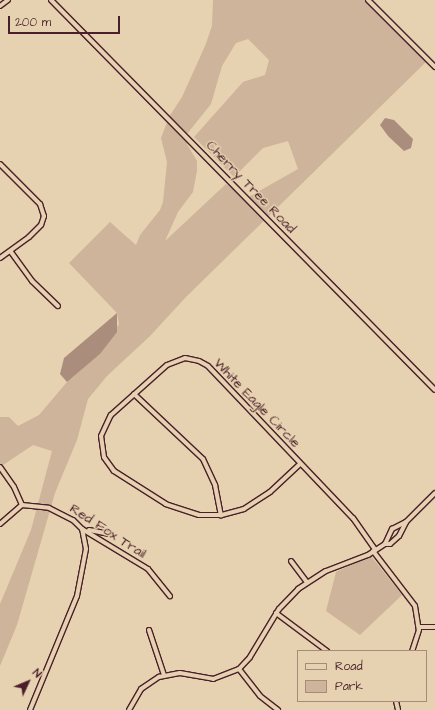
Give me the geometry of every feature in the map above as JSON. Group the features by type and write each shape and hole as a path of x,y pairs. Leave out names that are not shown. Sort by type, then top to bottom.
{"street":[{"path":"0,6 8,0"},
{"name":"Cherry Tree Road","path":"51,0 435,390"},
{"path":"368,0 435,67"},
{"path":"0,165 40,204 43,213 40,225 11,252 0,258"},
{"path":"11,252 32,281 58,306"},
{"name":"White Eagle Circle","path":"300,464 261,499 244,509 221,515 199,515 174,508 117,473 108,464 101,444 104,425 134,394 172,361 185,358 199,361 208,366 353,518 385,569 412,601 419,627"},
{"path":"134,394 203,459 215,485 221,515"},
{"path":"0,468 14,487 22,505 0,524"},
{"path":"128,710 141,689 164,675 180,674 213,678 239,669 250,657 276,613 291,595 307,582 374,551 385,544 390,544 399,536 406,522 435,493"},
{"name":"Red Fox Trail","path":"22,505 39,506 55,511 73,520 82,529 148,569 170,596"},
{"path":"385,544 392,529 406,522"},
{"path":"30,710 77,596 86,549 82,529 110,534"},
{"path":"392,529 399,536"},
{"path":"291,561 307,582"},
{"path":"276,613 326,650"},
{"path":"412,650 419,627 435,627"},
{"path":"149,630 164,675"},
{"path":"239,669 254,689 275,709"}],"green space":[{"path":"213,0 367,0 427,61 186,297 150,336 107,376 88,399 77,440 55,493 17,625 0,666 0,604 31,530 52,451 33,445 0,467 0,417 9,417 18,426 39,415 67,382 100,354 119,324 117,313 69,263 110,222 136,245 140,235 160,210 163,202 167,162 161,138 169,117 182,97 205,46 212,26","holes":["248,39 269,60 265,75 243,82 194,137 234,177 263,148 288,141 298,169 247,198 226,184 165,241 178,212 193,192 197,171 197,161 187,144 187,134 211,104 222,66 236,43"]},
{"path":"371,556 402,595 360,635 326,611 336,572"}],"shaded area":[{"path":"385,118 394,120 413,139 411,148 404,151 388,136 380,125"},
{"path":"117,313 117,332 100,354 67,382 60,374 64,358"}]}
